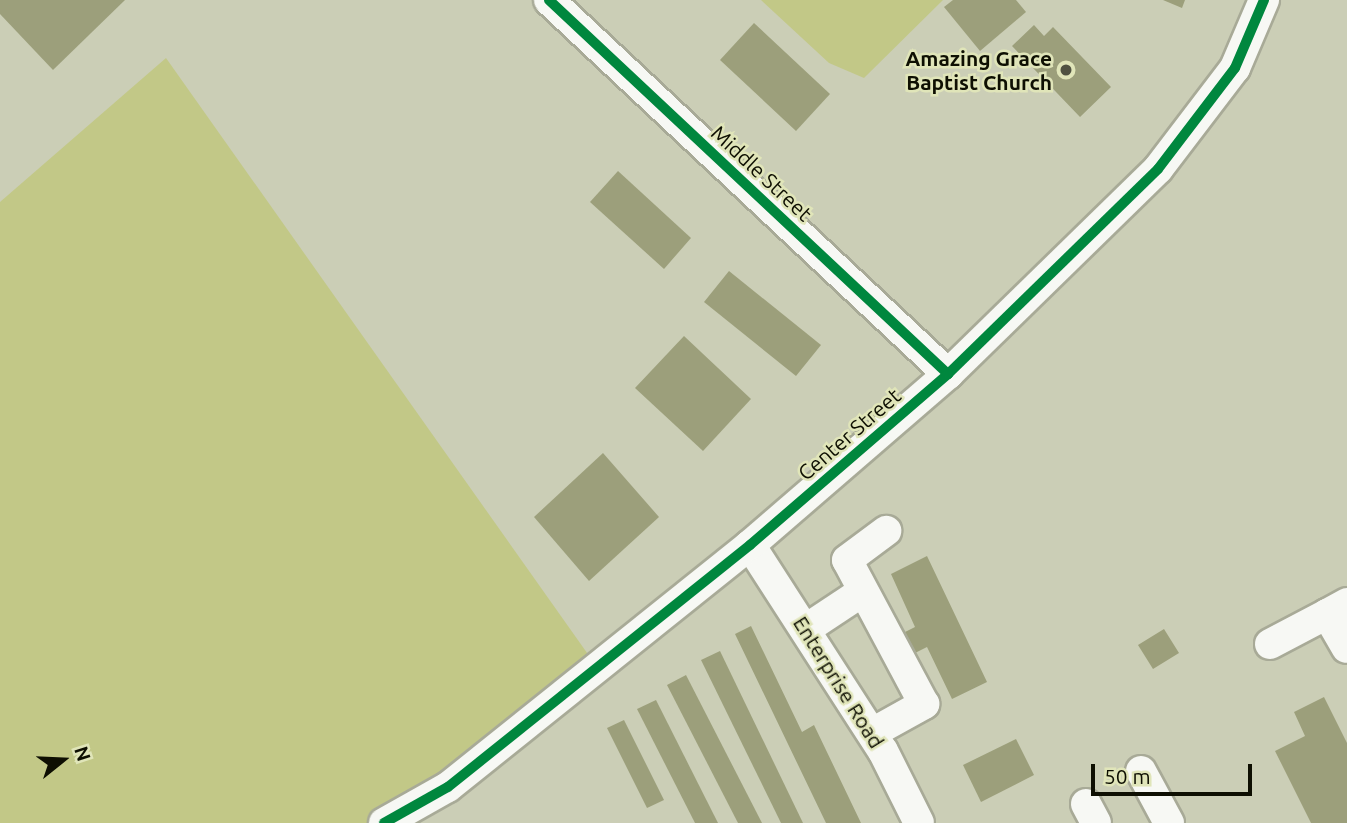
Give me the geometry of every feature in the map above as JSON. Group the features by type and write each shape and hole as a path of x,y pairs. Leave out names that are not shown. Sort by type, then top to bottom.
{"street":[{"name":"Middle Street","path":"549,0 948,374"},
{"name":"Center Street","path":"384,823 448,787 750,545 948,374 1158,169 1235,68 1264,0"},
{"path":"872,733 924,704 862,593 847,560 886,531"},
{"name":"Enterprise Road","path":"750,545 872,733 919,823"},
{"path":"806,629 862,593"},
{"path":"1270,644 1337,608 1347,648"},
{"path":"1141,771 1169,823"}],"green space":[{"path":"761,0 943,0 864,78 829,63"},
{"path":"166,58 597,667 384,823 0,823 0,202"}],"building":[{"path":"0,0 125,0 53,70 0,14"},
{"path":"953,0 1016,0 1026,12 980,51 944,7"},
{"path":"1163,0 1185,0 1182,8"},
{"path":"754,23 830,94 796,131 720,60"},
{"path":"1034,25 1044,36 1053,27 1111,87 1080,117 1012,46"},
{"path":"618,171 691,238 664,269 590,202"},
{"path":"729,271 821,345 796,376 704,302"},
{"path":"684,336 751,399 703,451 635,388"},
{"path":"603,453 659,517 589,581 534,517"},
{"path":"927,556 987,682 952,699 927,647 911,655 901,634 915,627 891,574"},
{"path":"751,626 802,732 814,725 861,823 826,823 735,634"},
{"path":"1164,629 1179,653 1153,669 1138,645"},
{"path":"720,651 803,823 781,823 701,660"},
{"path":"686,675 762,823 738,823 667,685"},
{"path":"1324,697 1347,743 1347,823 1311,823 1275,751 1305,736 1294,712"},
{"path":"656,700 718,823 695,823 637,709"},
{"path":"624,720 664,800 647,808 607,728"},
{"path":"1016,739 1034,775 981,802 963,765"}],"cycle path":[{"path":"549,0 948,374"},
{"path":"384,823 448,787 750,545 948,374 1158,169 1235,68 1264,0"}],"place":[{"name":"Amazing Grace Baptist Church","path":"1066,70"}]}
